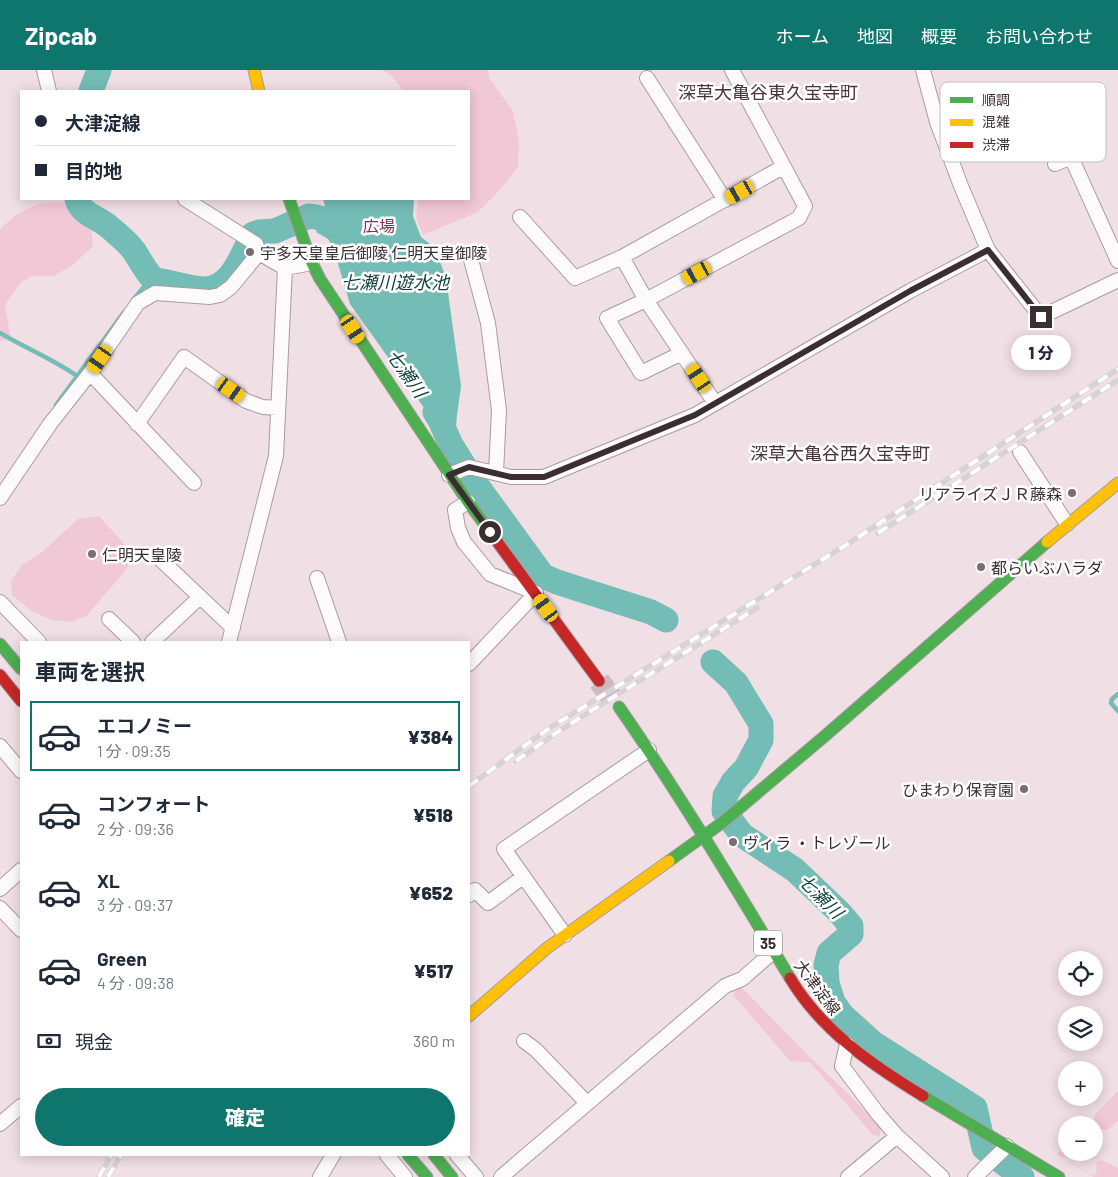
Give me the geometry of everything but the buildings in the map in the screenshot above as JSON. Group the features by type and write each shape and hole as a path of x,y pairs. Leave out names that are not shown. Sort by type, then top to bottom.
{"main road":[{"path":"254,70 259,90"},
{"path":"289,200 312,263 326,288 459,471 468,502 599,680"},
{"path":"470,1015 547,948 733,814 1067,524 1118,483"},
{"path":"0,644 20,668"},
{"path":"0,676 20,699"},
{"name":"大津淀線","path":"619,707 704,836 800,995 824,1023 846,1044 899,1081 994,1138 1004,1149 1059,1177"},
{"path":"409,1156 427,1177"},
{"path":"435,1156 452,1177"}],"street":[{"path":"44,70 49,90"},
{"path":"682,353 641,373 607,318 646,300 799,218 805,206 732,70"},
{"path":"923,70 940,130"},
{"path":"647,78 725,200"},
{"path":"952,162 988,250 1041,317 1118,280"},
{"path":"1055,164 1060,162"},
{"path":"1073,162 1118,261"},
{"path":"520,217 576,278 622,257 784,167"},
{"path":"187,200 285,268 312,263"},
{"path":"0,498 46,423 90,373 138,303 155,293 210,297 220,295 231,287 253,244"},
{"path":"459,471 496,473 511,477 544,477 695,415 910,291 988,250"},
{"path":"470,256 488,323 499,410 496,473"},
{"path":"622,257 646,300 716,403"},
{"path":"229,641 276,456 285,268"},
{"path":"137,424 184,357 246,401 262,407 278,408"},
{"path":"90,373 194,483"},
{"path":"1020,452 1067,524"},
{"path":"468,502 455,510 458,528 464,542 490,574 536,593 470,663"},
{"path":"160,559 233,628"},
{"path":"317,578 338,641"},
{"path":"153,641 200,597"},
{"path":"0,602 38,641"},
{"path":"109,619 132,641"},
{"path":"0,746 20,770"},
{"path":"565,935 504,849 649,750"},
{"path":"0,889 20,871"},
{"path":"470,894 475,890 488,903 523,877"},
{"path":"0,908 20,929"},
{"path":"501,1177 586,1102 724,986 742,979 773,952"},
{"path":"524,1041 536,1050 586,1102"},
{"path":"846,1044 842,1066 897,1136 942,1177"},
{"path":"0,1124 20,1107"},
{"path":"848,1177 897,1136"},
{"path":"975,1177 1004,1149"},
{"path":"320,1177 332,1156"},
{"path":"388,1156 405,1177"},
{"path":"458,1156 476,1177"}],"shaded area":[{"path":"383,70 488,70 489,78 513,111 519,141 518,167 498,192 478,212 423,235 416,217 418,200 470,200 470,90 402,90 392,76"},
{"path":"44,203 72,203 91,223 93,246 74,264 54,276 32,276 21,282 5,305 11,339 0,341 0,230 14,217 31,207"},
{"path":"99,516 132,553 127,569 86,616 72,622 52,620 32,611 12,595 11,581 22,565 40,554 78,519"},
{"path":"741,987 881,1126 880,1136 873,1135 810,1062 790,1061 734,996 735,989"},
{"path":"1118,1091 1118,1121 1107,1130 1103,1130 1103,1116 1095,1116"},
{"path":"1068,1161 1094,1176 1097,1170 1096,1163 1099,1161 1118,1168 1118,1177 1094,1177"}],"water":[{"name":"七瀬川遊水池","path":"323,200 414,200 413,216 421,237 430,244 439,259 446,278 461,386 455,438 443,446 432,419 350,304 333,247 328,239 316,232 327,214"}],"waterway":[{"name":"七瀬川","path":"91,90 99,70"},
{"name":"七瀬川","path":"77,200 86,212 108,226 128,244 154,280 193,288 204,289 214,287 229,277 253,234 275,231 309,216 332,224 345,238 347,243"},
{"path":"133,300 148,282 154,280"},
{"path":"56,405 124,312"},
{"path":"0,333 77,376"},
{"name":"七瀬川","path":"435,412 451,445 473,480 543,576 651,612 666,620"},
{"name":"七瀬川","path":"713,662 736,683 761,724 761,740 746,768 733,782 725,796 724,811 742,835 795,870 851,926 851,934 829,953 826,965 827,983 833,1002 842,1015 873,1043 975,1108 984,1148 1022,1177"},
{"path":"1118,694 1112,699 1111,703 1118,711"}],"tunnel":[{"path":"599,681 619,707"}],"railway":[{"path":"470,785 548,729 846,545 1118,369"},
{"path":"878,533 1118,380"},
{"path":"516,761 562,729 757,608"},
{"path":"99,1177 110,1156"},
{"path":"108,1177 120,1156"}],"traffic: fast":[{"path":"289,200 312,263 320,279 468,502 493,536"},
{"path":"669,861 723,822 826,735 1047,542"},
{"path":"0,644 20,668"},
{"path":"619,707 728,875 790,978"},
{"path":"923,1096 1059,1177"},
{"path":"409,1156 427,1177"},
{"path":"435,1156 452,1177"}],"traffic: slow":[{"path":"254,70 259,90"},
{"path":"1047,542 1118,483"},
{"path":"470,1015 547,948 669,861"}],"traffic: jam":[{"path":"493,536 599,681"},
{"path":"0,675 20,700"},
{"path":"790,978 803,997 832,1030 867,1059 923,1096"}],"place":[{"name":"宇多天皇皇后御陵 仁明天皇御陵","path":"250,252"},
{"name":"リアライズＪＲ藤森","path":"1072,493"},
{"name":"仁明天皇陵","path":"92,554"},
{"name":"都らいぶハラダ","path":"981,567"},
{"name":"ひまわり保育園","path":"1024,789"},
{"name":"ヴィラ ・トレゾール","path":"733,842"}],"district":[{"name":"深草大亀谷東久宝寺町","path":"768,92"},
{"name":"深草大亀谷西久宝寺町","path":"840,453"}],"route":[{"path":"490,532 449,475 469,467 511,477 544,477 695,415 910,291 988,250 1041,317"}],"park label":[{"name":"広場","path":"379,225"}]}
